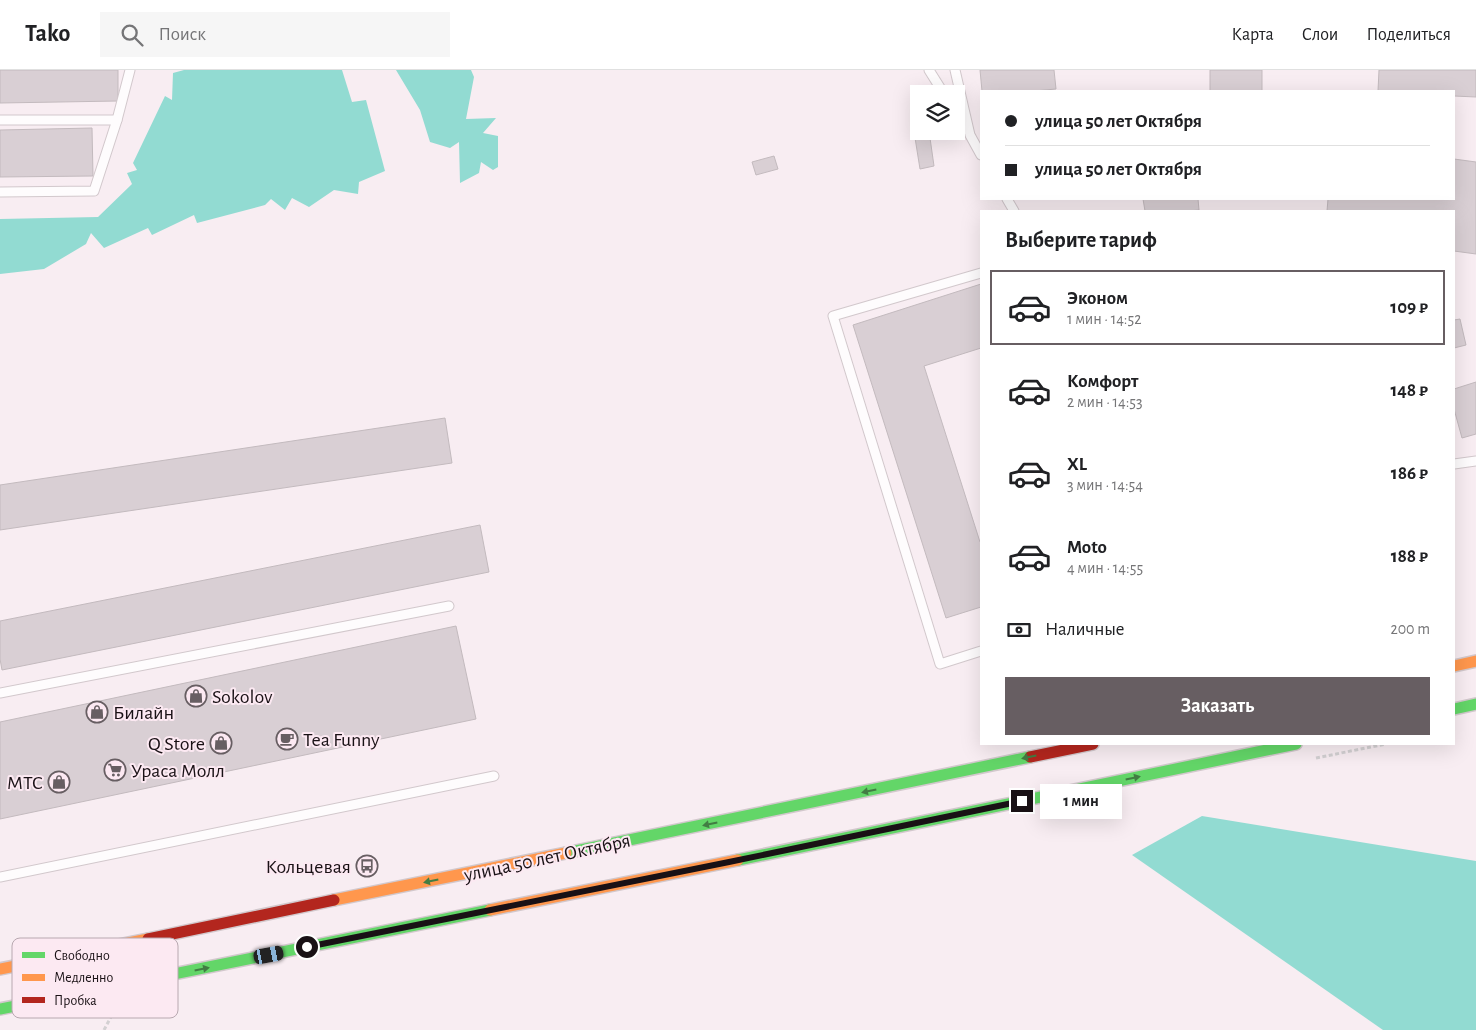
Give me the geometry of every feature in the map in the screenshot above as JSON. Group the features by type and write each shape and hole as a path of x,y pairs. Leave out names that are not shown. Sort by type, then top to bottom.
{"main road":[{"path":"1455,666 1476,661"},
{"path":"1455,709 1476,704"},
{"name":"улица 50 лет Октября","path":"155,938 1088,745"},
{"name":"улица 50 лет Октября","path":"178,973 720,864 1291,745"}],"lane":[{"path":"0,192 94,191 118,120 130,70"},
{"path":"929,70 938,85"},
{"path":"956,70 970,135"},
{"path":"0,120 118,120"},
{"path":"965,128 980,152"},
{"path":"980,273 833,316 940,664 980,651"},
{"path":"1455,464 1476,461"},
{"path":"0,693 449,606"},
{"path":"0,878 494,776"}],"path":[{"path":"104,1030 111,1018"}],"shaded area":[{"path":"184,70 342,70 352,102 366,100 385,171 359,182 358,194 334,190 309,207 292,198 285,210 271,199 265,205 197,223 194,215 152,235 148,228 104,248 91,233 86,244 44,269 0,274 0,219 98,217 132,184 127,173 137,170 133,163 165,96 172,100 173,73"},
{"path":"396,70 471,70 474,77 466,119 496,118 483,133 498,136 498,167 493,170 481,162 479,173 460,183 459,142 450,148 430,142 420,110"},
{"path":"1202,816 1476,861 1476,1030 1383,1030 1132,855"}],"building":[{"path":"0,70 118,70 118,101 0,103"},
{"path":"980,70 1054,70 1056,89 982,90"},
{"path":"1210,70 1262,70 1262,90 1210,90"},
{"path":"1379,70 1476,70 1476,97 1455,96 1455,90 1378,90"},
{"path":"92,128 93,176 0,177 0,130"},
{"path":"915,140 930,140 934,166 920,169"},
{"path":"774,156 778,169 756,175 752,162"},
{"path":"1455,159 1476,162 1476,254 1455,251 1455,210 1327,210 1328,200 1455,200"},
{"path":"1143,200 1198,200 1199,210 1145,210"},
{"path":"980,284 980,348 924,366 980,542 980,607 946,618 853,325"},
{"path":"1460,319 1466,345 1455,348 1455,320"},
{"path":"1476,382 1476,434 1462,438 1455,413 1455,389"},
{"path":"445,418 452,463 0,530 0,485"},
{"path":"480,525 489,572 2,670 0,659 0,621"},
{"name":"Ураса Молл","path":"456,626 476,719 0,819 0,722"}],"traffic: fast":[{"path":"1455,709 1476,704"},
{"path":"738,860 1291,745"},
{"path":"566,853 1030,757"},
{"path":"178,973 490,910"},
{"path":"0,1009 12,1007"}],"traffic: slow":[{"path":"1455,666 1476,661"},
{"path":"334,900 566,853"},
{"path":"490,910 738,860"},
{"path":"0,969 12,967"}],"traffic: jam":[{"path":"1030,757 1088,745"},
{"path":"153,938 334,900"}],"place":[{"name":"Sokolov","path":"196,696"},
{"name":"Билайн","path":"97,712"},
{"name":"Tea Funny","path":"287,739"},
{"name":"Q Store","path":"221,743"},
{"name":"Ураса Молл","path":"115,770"},
{"name":"МТС","path":"59,782"},
{"name":"Кольцевая","path":"367,866"}],"route":[{"path":"307,947 1022,801"}]}
